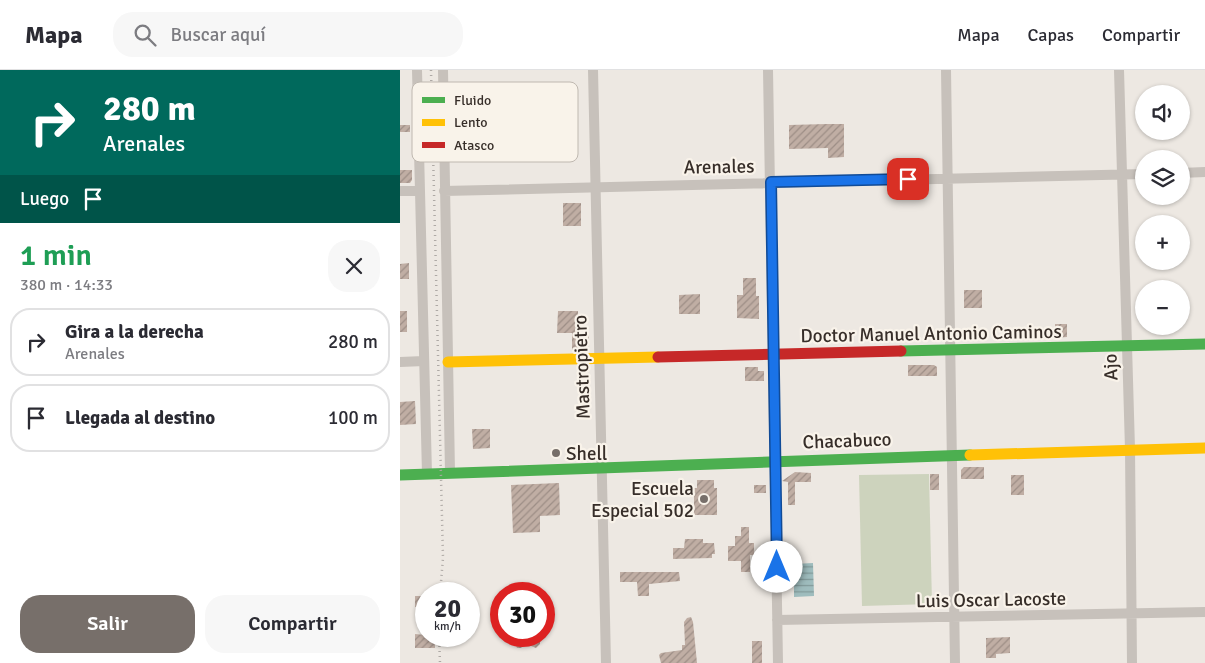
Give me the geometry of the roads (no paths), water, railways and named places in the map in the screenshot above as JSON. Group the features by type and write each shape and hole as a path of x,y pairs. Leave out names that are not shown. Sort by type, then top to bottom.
{"street":[{"name":"Mastropietro","path":"593,70 606,663"},
{"path":"768,70 778,663"},
{"path":"946,70 955,663"},
{"name":"Ajo","path":"1119,70 1130,449 1132,663"},
{"path":"419,162 428,474"},
{"path":"444,162 450,473"},
{"path":"1190,173 1205,172"},
{"name":"Arenales","path":"444,190 1135,174"},
{"path":"400,191 419,191"},
{"name":"Doctor Manuel Antonio Caminos","path":"448,362 1205,344"},
{"path":"400,362 424,362"},
{"name":"Chacabuco","path":"400,475 951,454 1205,448"},
{"name":"Luis Oscar Lacoste","path":"777,620 1205,612"}],"water":[{"path":"813,563 814,596 794,597 794,564"}],"railway":[{"path":"431,70 431,82"},
{"path":"433,162 443,558 441,582"},
{"path":"439,647 440,663"}],"place":[{"name":"Shell","path":"556,453"},
{"name":"Escuela Especial 502","path":"704,499"}]}
